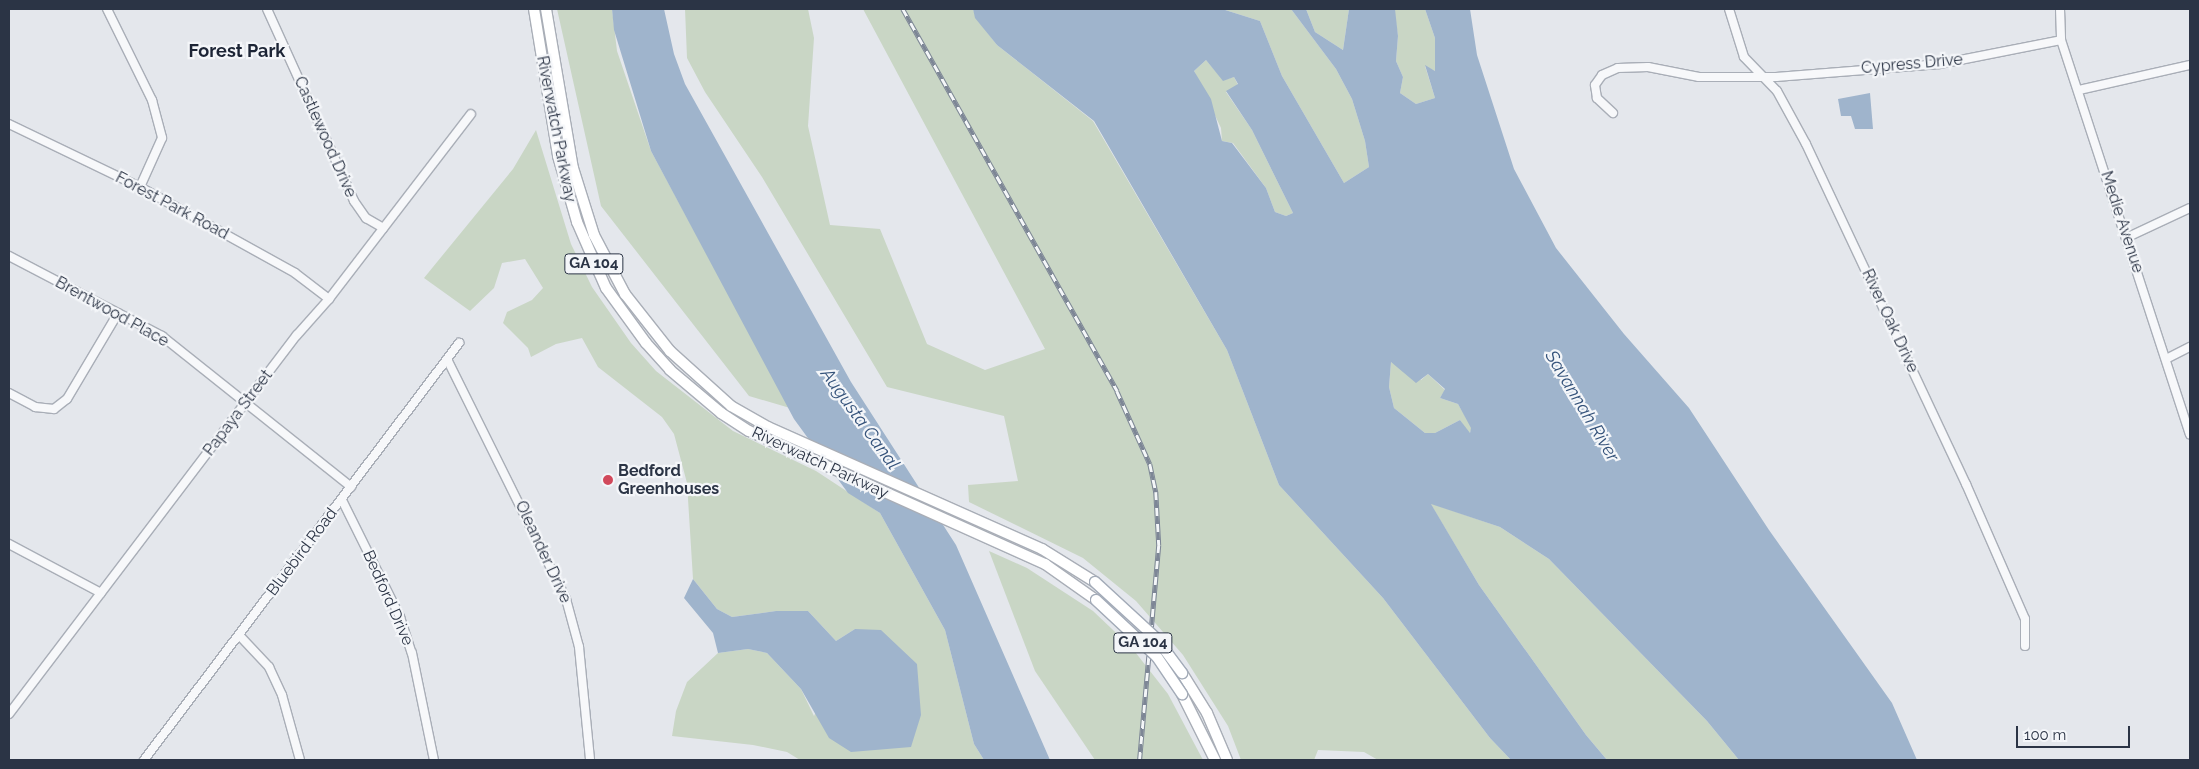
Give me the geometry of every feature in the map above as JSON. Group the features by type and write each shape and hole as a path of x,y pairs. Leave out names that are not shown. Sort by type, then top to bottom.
{"main road":[{"name":"Riverwatch Parkway","path":"534,9 565,190 606,288 629,322 670,370 721,414 778,447 1013,548 1070,578 1157,657 1182,694 1215,760"},
{"name":"Riverwatch Parkway","path":"546,9 573,168 594,235 610,268 646,324 670,351 731,406 768,427 1042,549 1095,582 1156,638 1182,673 1207,713 1228,760"}],"street":[{"path":"107,9 152,100 162,138 140,187"},
{"name":"Castlewood Drive","path":"267,9 354,201 366,218 383,228"},
{"name":"River Oak Drive","path":"1729,9 1741,50 1780,96 1806,144 1957,466 2025,619 2025,646"},
{"name":"Medie Avenue","path":"2060,9 2061,40 2128,237 2190,434"},
{"name":"Cypress Drive","path":"1613,113 1597,98 1595,85 1602,75 1618,68 1648,67 1699,77 1762,77 1940,64 2061,40"},
{"path":"2079,90 2190,65"},
{"name":"Papaya Street","path":"9,714 297,335 330,299 471,114"},
{"name":"Forest Park Road","path":"9,124 140,187 295,273 330,299"},
{"path":"2128,237 2190,208"},
{"name":"Brentwood Place","path":"9,256 162,336 351,487"},
{"path":"9,393 35,407 54,409 67,399 118,313"},
{"name":"Bluebird Road","path":"144,760 459,343"},
{"path":"2166,359 2190,347"},
{"name":"Oleander Drive","path":"447,359 566,599 579,647 590,760"},
{"name":"Bedford Drive","path":"342,500 400,617 416,671 434,760"},
{"path":"9,544 102,593"},
{"path":"240,634 268,667 279,688 300,760"}],"green space":[{"path":"557,9 612,9 617,51 651,151 790,408 749,396 601,206"},
{"path":"685,9 808,9 814,38 808,126 830,225 880,229 927,344 985,370 1045,349 863,9 973,9 976,18 997,45 1093,121 1227,350 1279,485 1383,598 1490,738 1511,760 1378,760 1364,752 1318,750 1314,760 1241,760 1228,726 1183,655 1136,601 1083,558 969,502 968,485 1018,481 1004,416 887,387 762,177 705,92 687,58"},
{"path":"1222,9 1291,9 1336,69 1352,99 1365,141 1369,167 1344,183 1282,76 1260,21"},
{"path":"1306,9 1349,9 1343,50 1315,32"},
{"path":"1394,9 1425,9 1435,38 1435,71 1425,66 1435,98 1416,104 1400,93 1403,77 1396,61 1398,36"},
{"path":"1206,60 1223,80 1234,77 1238,85 1226,92 1252,130 1293,213 1286,216 1275,212 1266,188 1233,143 1222,141 1221,128 1194,71"},
{"path":"536,130 571,244 592,287 631,343 656,371 733,431 816,471 880,513 945,630 974,744 984,760 800,760 787,752 753,745 672,736 676,711 687,682 718,653 748,649 767,653 801,689 814,716 855,629 836,641 808,611 776,611 732,617 717,609 693,579 687,483 674,434 662,417 598,367 582,338 556,344 531,357 528,348 503,323 507,312 532,300 543,288 525,259 502,263 494,288 470,311 424,278 513,169"},
{"path":"1391,362 1421,380 1428,374 1445,390 1440,398 1458,404 1472,428 1469,434 1460,420 1435,433 1425,433 1394,408 1389,387"},
{"path":"1430,503 1500,527 1549,559 1707,721 1739,760 1607,760 1586,735 1479,585"},
{"path":"989,551 1027,568 1093,611 1132,648 1168,694 1203,760 1095,760 1035,671"}],"water":[{"name":"Augusta Canal","path":"612,9 664,9 674,54 685,84 851,382 956,545 1050,760 984,760 974,744 945,630 880,513 848,493 794,419 651,151 614,30"},
{"name":"Savannah River","path":"973,9 1222,9 1260,21 1282,76 1344,183 1369,167 1365,141 1352,99 1336,69 1291,9 1306,9 1315,32 1343,50 1349,9 1395,9 1398,36 1396,61 1403,77 1400,93 1416,104 1435,98 1425,65 1435,71 1435,38 1425,9 1470,9 1477,55 1514,169 1556,248 1624,334 1689,408 1769,530 1892,703 1917,760 1739,760 1707,721 1549,559 1500,527 1431,504 1479,585 1586,735 1607,760 1511,760 1490,738 1383,598 1279,485 1227,350 1094,121 997,45 975,18","holes":["1206,60 1223,81 1234,77 1238,84 1226,91 1252,130 1293,213 1286,216 1275,212 1266,188 1232,143 1222,141 1211,99 1194,71","1391,362 1416,383 1428,374 1445,389 1440,398 1458,404 1471,428 1470,433 1460,420 1435,433 1425,433 1394,408 1389,387"]},
{"path":"1870,93 1873,129 1855,129 1851,116 1841,116 1838,99"},
{"path":"693,579 717,609 732,617 776,611 808,611 836,641 855,629 881,630 917,664 921,715 911,747 851,752 829,738 801,689 767,653 748,649 718,653 713,633 684,598"}],"railway":[{"path":"903,9 1117,391 1150,464 1156,492 1159,545 1140,760"}],"place":[{"name":"Bedford Greenhouses","path":"608,480"}],"district":[{"name":"Forest Park","path":"237,51"}]}
